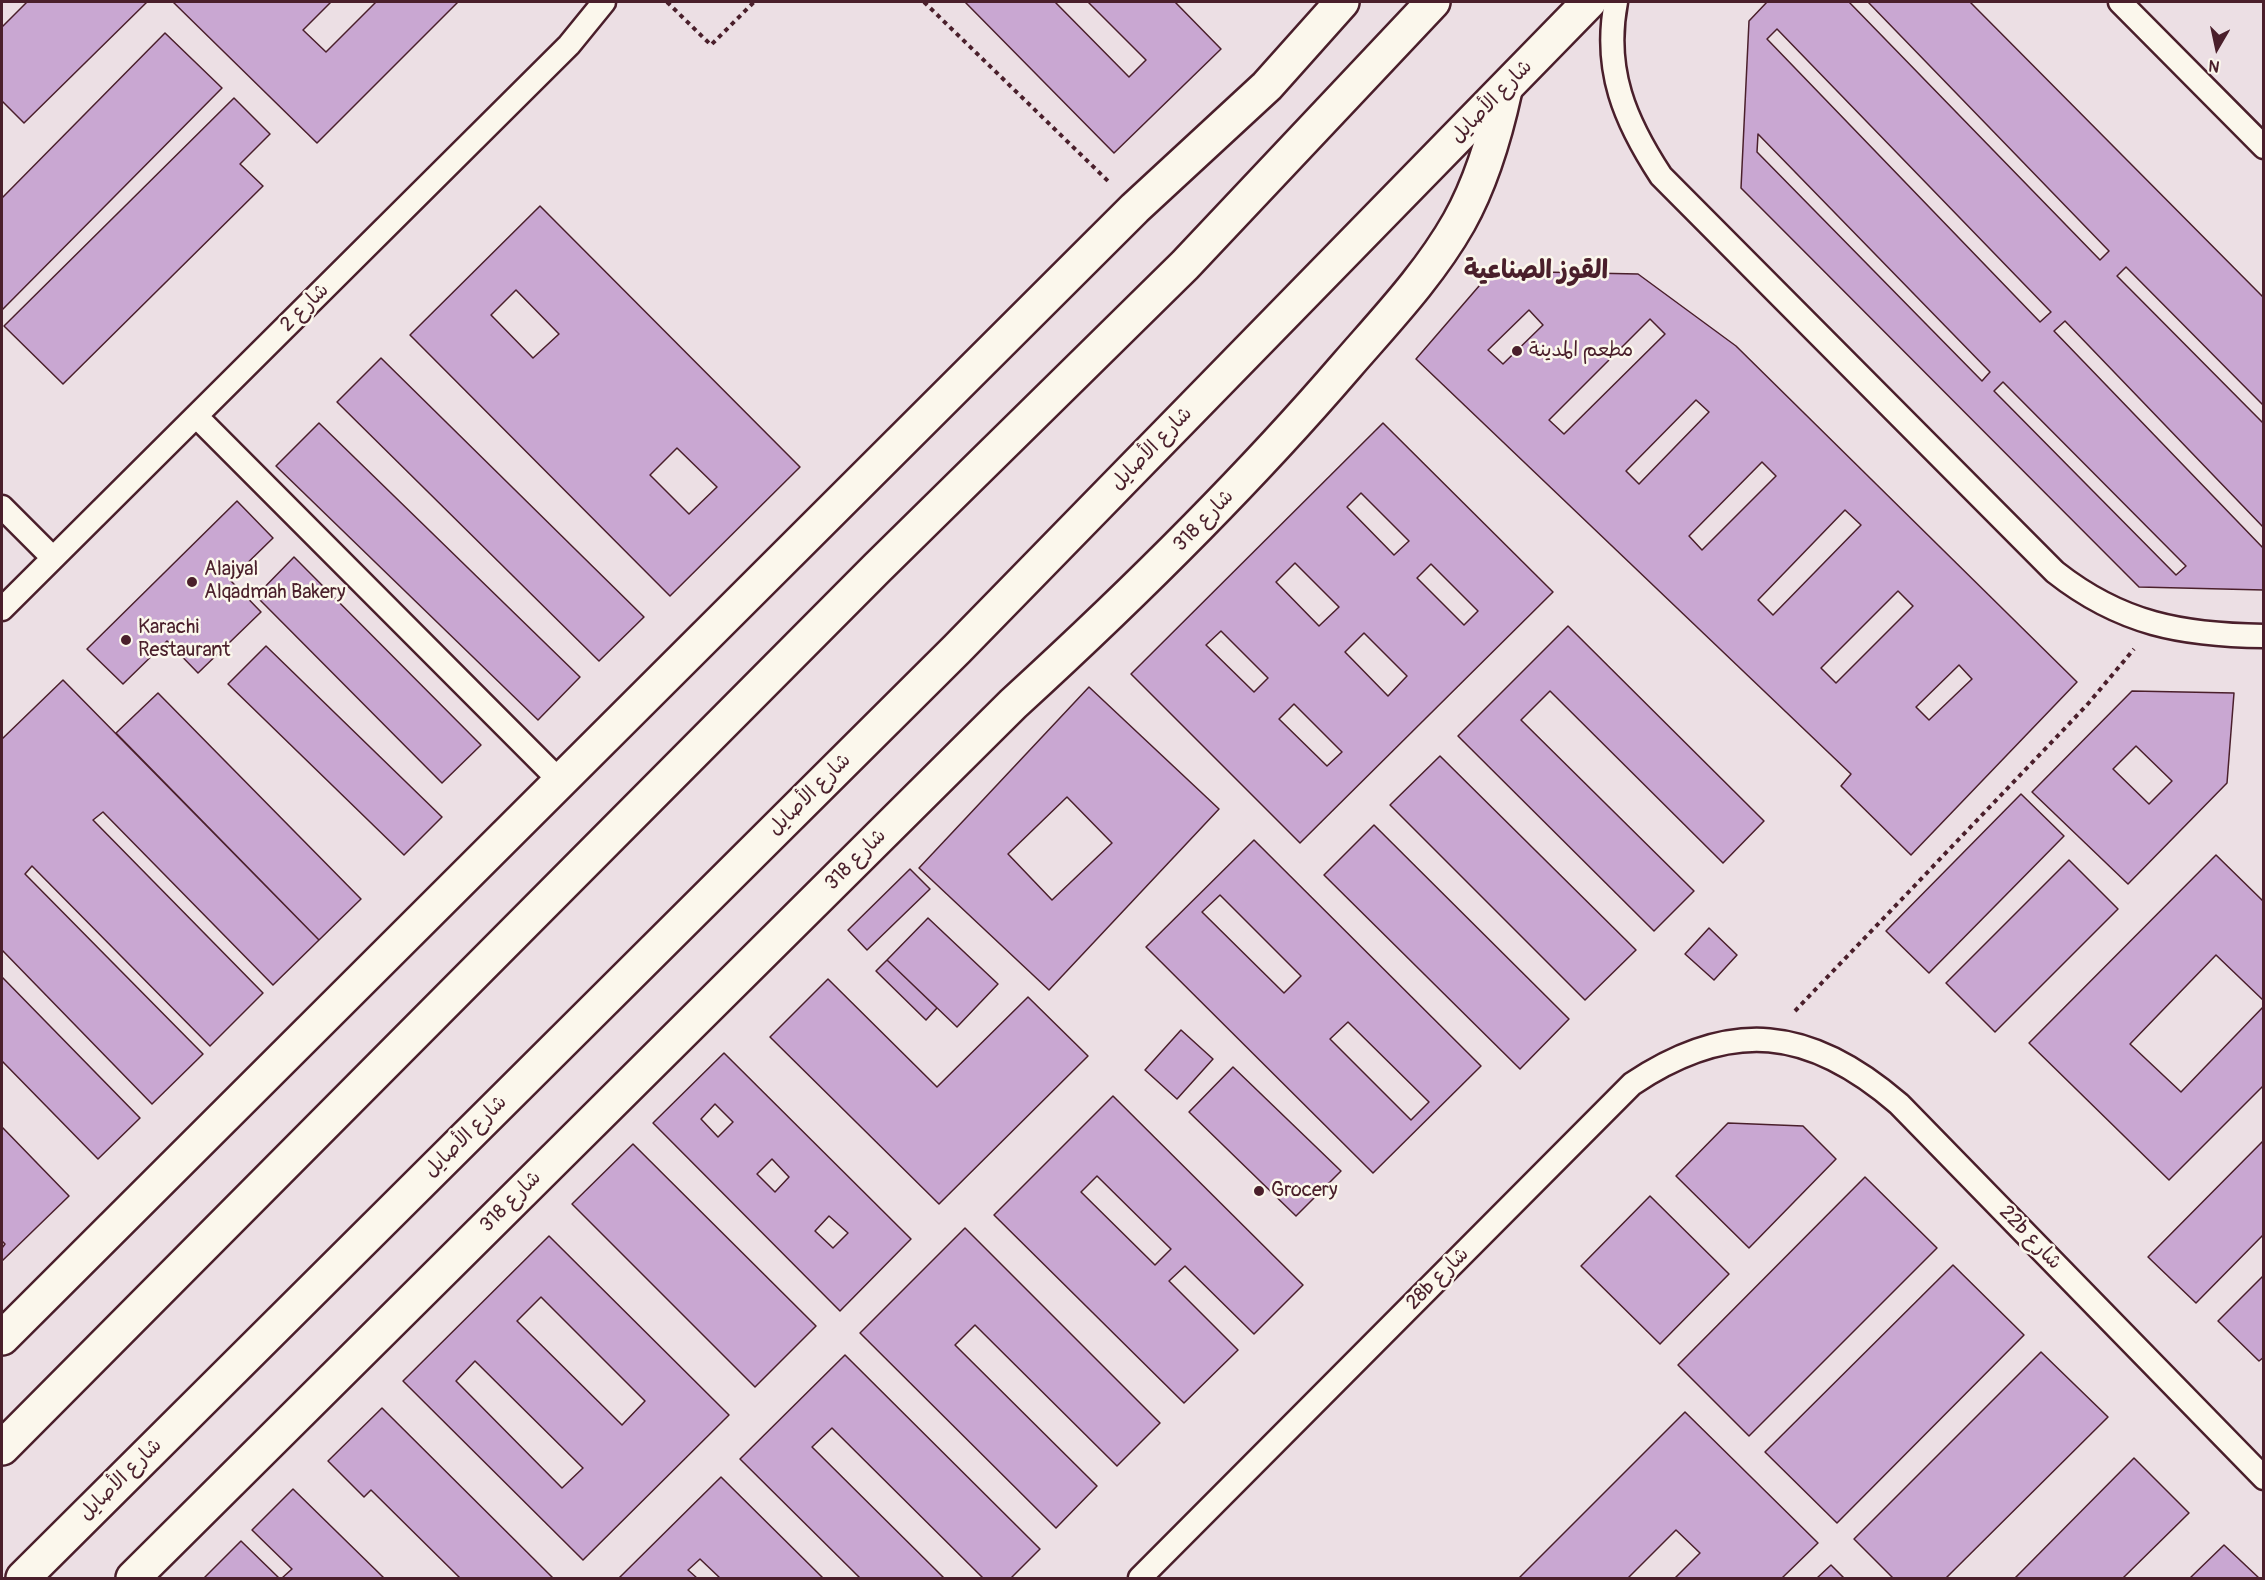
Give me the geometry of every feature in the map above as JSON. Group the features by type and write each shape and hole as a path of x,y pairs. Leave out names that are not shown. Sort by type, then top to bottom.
{"main road":[{"path":"2,1448 877,568 1185,265 1433,2"},
{"name":"شارع الأصايل","path":"23,1578 965,640 1589,2"},
{"path":"2,1338 1136,208 1267,86 1338,4"},
{"name":"شارع 318","path":"133,1578 1012,704 1095,630 1251,472 1434,262 1459,222 1479,180 1495,136 1505,90"},
{"path":"2,1419 46,1404"}],"lane":[{"name":"شارع 2","path":"2,609 569,45 604,2"},
{"path":"1616,2 1612,50 1619,95 1636,138 1661,176 2055,572 2102,604 2154,626 2198,632 2264,636"},
{"path":"2120,2 2264,147"},
{"path":"196,416 561,782"},
{"path":"2,507 53,558"},
{"name":"22b شارع","path":"1769,1038 1791,1042 1844,1063 1874,1081 2264,1478"},
{"name":"28b شارع","path":"1140,1578 1632,1084 1656,1068 1709,1046 1769,1038"}],"path":[{"path":"667,2 711,45 753,2"},
{"path":"924,2 1136,208"},
{"path":"1769,1038 2087,705 2154,626"}],"shaded area":[{"path":"2,2 2263,2 2263,1578 2,1578"}],"building":[{"path":"27,2 147,2 24,123 2,101 2,27"},
{"path":"173,2 331,2 303,30 326,52 376,2 458,2 317,143"},
{"path":"965,2 1055,2 1129,77 1146,60 1088,2 1175,2 1221,49 1114,153"},
{"path":"1767,2 1849,2 2100,260 2109,251 1868,2 1970,2 2264,298 2264,406 2126,267 2117,276 2264,424 2264,528 2065,321 2054,331 2264,549 2264,590 2139,587 1741,188 1749,21","holes":["1777,29 2051,312 2040,322 1767,39","1758,134 1990,372 1982,381 1757,152","2003,382 2186,566 2176,575 1994,391"]},
{"path":"165,33 222,88 2,310 2,198"},
{"path":"234,98 270,134 240,164 263,186 63,384 4,326"},
{"path":"540,206 800,467 670,596 410,335","holes":["516,290 559,334 533,358 491,315","677,448 717,487 689,514 650,475"]},
{"path":"1492,271 1638,274 1736,346 2077,682 1911,855 1841,786 1851,774 1416,359","holes":["1529,310 1543,325 1503,364 1488,350","1650,319 1665,334 1564,434 1549,420","1696,400 1709,412 1639,484 1626,471","1762,462 1776,476 1702,550 1689,536","1845,510 1861,525 1773,615 1758,600","1898,591 1913,606 1836,683 1821,668","1959,665 1972,679 1929,720 1916,707"]},
{"path":"381,358 644,617 599,661 337,402"},
{"path":"319,423 580,677 538,720 276,466"},
{"path":"1383,423 1553,592 1300,843 1131,674","holes":["1361,493 1409,541 1394,555 1347,507","1295,563 1339,607 1319,626 1276,582","1431,564 1478,611 1464,625 1417,578","1221,631 1268,678 1254,692 1206,645","1364,633 1407,676 1388,696 1345,652","1294,704 1342,752 1327,766 1279,719"]},
{"path":"237,501 273,538 230,580 261,612 198,673 167,641 123,684 87,649"},
{"path":"294,557 481,745 442,783 256,596"},
{"path":"1568,626 1764,821 1723,863 1550,691 1521,720 1694,891 1654,931 1458,736"},
{"path":"266,646 442,817 404,855 228,684"},
{"path":"63,680 319,940 273,985 103,812 93,820 263,993 210,1046 32,866 25,874 203,1054 152,1104 2,950 2,739"},
{"path":"1089,687 1219,809 1049,990 919,868","holes":["1067,797 1112,843 1052,900 1008,854"]},
{"path":"2132,691 2234,693 2227,783 2128,884 2032,792","holes":["2136,746 2172,781 2149,804 2113,769"]},
{"path":"158,693 361,899 319,940 116,733"},
{"path":"1440,756 1636,950 1585,1000 1390,805"},
{"path":"2021,794 2064,836 1929,973 1886,931"},
{"path":"1374,825 1569,1019 1520,1069 1324,875"},
{"path":"1254,840 1481,1066 1373,1173 1146,947","holes":["1220,895 1301,976 1284,993 1202,912","1348,1022 1429,1102 1411,1120 1330,1039"]},
{"path":"2216,855 2264,902 2264,1001 2216,955 2130,1044 2181,1092 2264,1006 2264,1085 2169,1180 2029,1043"},
{"path":"2069,860 2118,909 1995,1032 1946,983"},
{"path":"910,869 930,889 867,950 848,930"},
{"path":"928,918 998,984 957,1027 887,960"},
{"path":"1709,928 1737,955 1714,980 1685,954"},
{"path":"887,960 937,1008 926,1020 876,971"},
{"path":"2,977 140,1118 98,1159 2,1061"},
{"path":"828,979 937,1087 1028,997 1088,1056 939,1204 770,1037"},
{"path":"1181,1030 1213,1059 1177,1099 1145,1070"},
{"path":"724,1053 911,1239 840,1311 653,1123","holes":["715,1104 733,1122 718,1137 701,1119","772,1159 789,1177 775,1192 757,1174","829,1216 848,1233 833,1248 815,1231"]},
{"path":"1233,1067 1341,1171 1296,1216 1189,1112"},
{"path":"1113,1096 1303,1285 1254,1334 1185,1266 1169,1281 1238,1350 1184,1403 994,1215","holes":["1097,1176 1171,1249 1155,1265 1081,1192"]},
{"path":"1728,1123 1803,1126 1836,1159 1749,1248 1676,1176"},
{"path":"2,1127 69,1196 2,1261 2,1248 5,1244 2,1241"},
{"path":"2264,1140 2264,1234 2196,1303 2148,1257"},
{"path":"633,1144 816,1326 755,1387 572,1204"},
{"path":"1865,1177 1937,1248 1749,1436 1678,1365"},
{"path":"1650,1196 1729,1274 1660,1344 1581,1266"},
{"path":"965,1228 1160,1423 1117,1466 975,1325 955,1345 1097,1486 1056,1528 860,1333"},
{"path":"549,1236 729,1415 583,1560 403,1381","holes":["541,1297 645,1401 622,1425 517,1321","475,1361 583,1468 562,1488 456,1381"]},
{"path":"1953,1265 2024,1335 1837,1523 1765,1452"},
{"path":"2264,1275 2264,1357 2259,1361 2218,1321"},
{"path":"2041,1352 2108,1417 1946,1578 1893,1578 1854,1539"},
{"path":"845,1355 1040,1549 1011,1578 983,1578 832,1428 812,1447 944,1578 860,1578 740,1459"},
{"path":"382,1408 553,1578 460,1578 371,1490 364,1497 328,1461"},
{"path":"1685,1412 1818,1543 1782,1578 1675,1578 1700,1553 1676,1530 1628,1578 1519,1578"},
{"path":"2134,1458 2189,1513 2123,1578 2015,1578"},
{"path":"721,1477 823,1578 720,1578 700,1559 688,1570 697,1578 619,1578"},
{"path":"293,1489 384,1578 282,1578 292,1569 252,1530"},
{"path":"241,1541 279,1578 204,1578"},
{"path":"2224,1545 2259,1578 2190,1578"},
{"path":"1831,1565 1844,1578 1817,1578"}],"place":[{"name":"مطعم المدينة","path":"1517,351"},
{"name":"Alajyal Alqadmah Bakery","path":"192,582"},
{"name":"Karachi Restaurant","path":"126,640"},
{"name":"Grocery","path":"1259,1191"}],"district":[{"name":"القوز الصناعية","path":"1536,271"}]}
